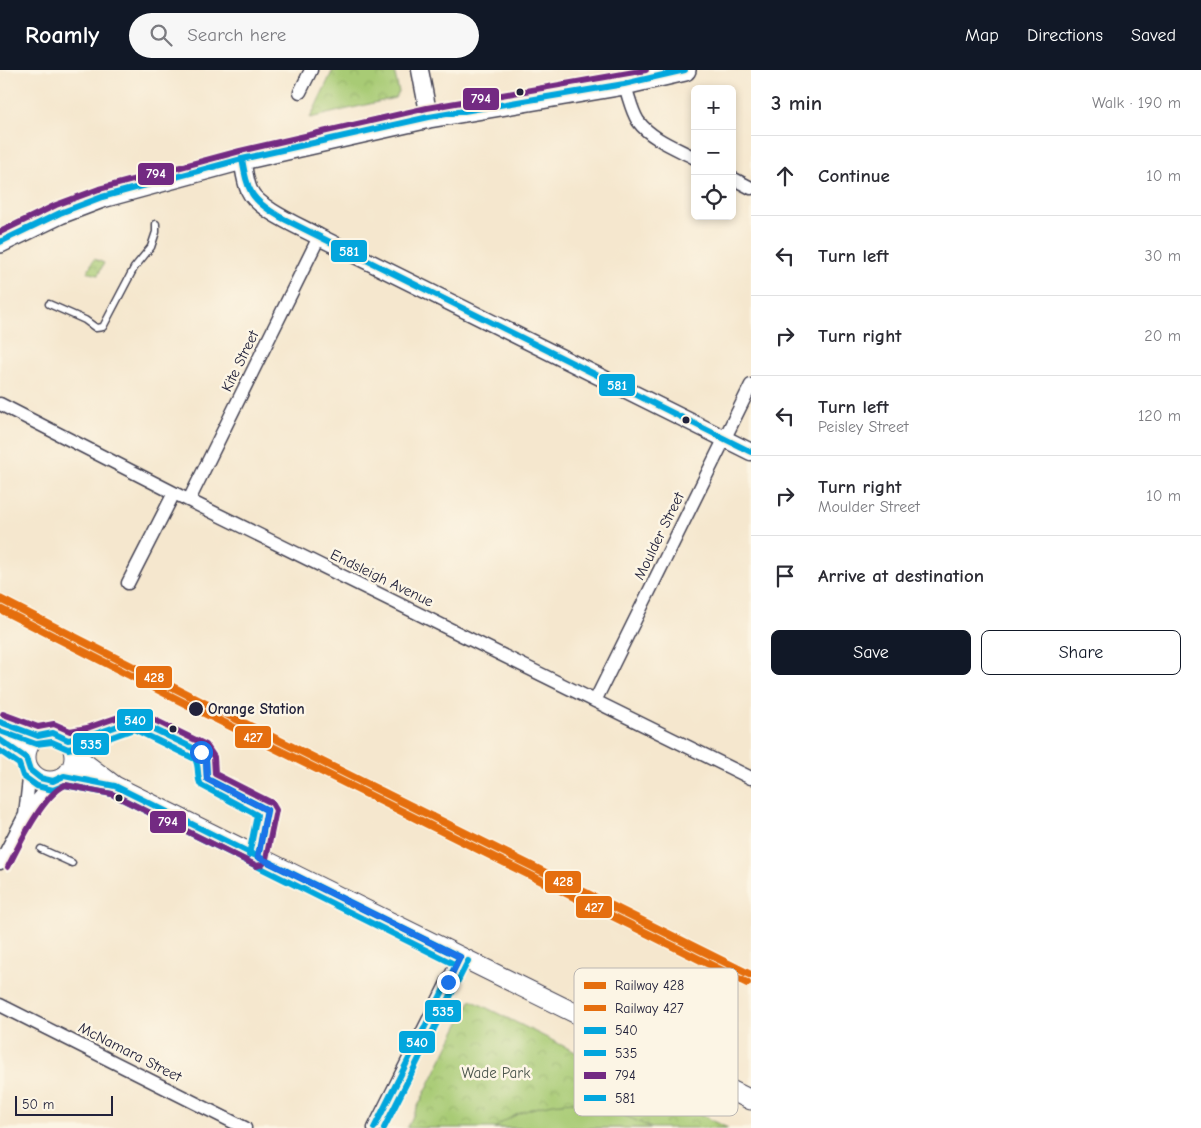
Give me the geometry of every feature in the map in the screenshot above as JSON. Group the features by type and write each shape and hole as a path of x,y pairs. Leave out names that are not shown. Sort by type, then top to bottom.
{"highway":[{"path":"0,242 60,213 102,197 242,160 429,117 625,77 685,70"}],"main road":[{"path":"0,722 38,736"},
{"path":"28,764 29,746 38,736 45,733 61,735 71,747 115,786 574,1013"},
{"path":"0,740 28,764 40,778 58,778 115,786"},
{"path":"58,778 70,770 74,763 71,747"},
{"path":"738,1094 751,1100"}],"street":[{"path":"300,92 311,70"},
{"path":"420,70 429,117"},
{"path":"625,77 632,108 638,121 650,134 691,156"},
{"path":"242,160 249,191 258,201 319,237 751,452"},
{"path":"736,180 751,188"},
{"name":"Kite Street","path":"189,500 319,237"},
{"name":"Moulder Street","path":"595,701 751,385"},
{"name":"Endsleigh Avenue","path":"0,404 174,493 751,778"},
{"path":"128,584 174,493"},
{"path":"25,815 28,764"},
{"path":"0,863 25,815 58,778"},
{"path":"374,1128 460,957"},
{"name":"McNamara Street","path":"0,1005 245,1128"}],"lane":[{"path":"49,304 85,320 96,328 103,327 134,268 150,247 156,232 156,224"},
{"path":"71,747 89,736 135,720 201,752 206,760 207,779 267,810 258,857"},
{"path":"41,849 72,863"}],"green space":[{"path":"333,70 394,70 399,92 395,98 310,118"},
{"path":"94,259 104,263 98,275 87,272"},
{"name":"Wade Park","path":"471,1000 574,1051 574,1116 704,1116 728,1128 407,1128"},
{"path":"574,1102 574,1116 625,1116 651,1128 495,1128 513,1116 554,1104"}],"rail line":[{"name":"428","path":"0,599 206,704 737,968"},
{"name":"427","path":"0,609 202,712 717,968"},
{"name":"428","path":"738,969 751,975"},
{"name":"427","path":"738,979 747,983"}],"transit line":[{"name":"794","path":"0,232 56,205 99,189 240,151 427,108 646,70"},
{"name":"581","path":"0,242 60,213 102,197 242,159 429,117 624,84 685,70"},
{"name":"581","path":"242,159 246,179 252,194 262,205 280,217 751,452"},
{"name":"794","path":"3,714 38,727 54,724 70,731 87,728 138,712 206,745 214,757 215,774 272,803 276,810 266,859 263,864 257,866 112,794 65,785 56,791 40,810 8,867"},
{"name":"540","path":"0,722 38,736 53,733 68,740 89,736 135,720 201,752 206,760 207,779 267,810 258,857"},
{"name":"535","path":"0,731 36,744 52,742 68,749 92,744 134,729 195,759 201,785 257,815 249,855"},
{"name":"540","path":"0,740 26,758 30,770 40,778 53,781 64,776 115,786 460,957"},
{"name":"535","path":"0,751 19,764 23,776 37,786 53,790 65,785 112,794 456,965"},
{"name":"540","path":"374,1128 460,957"},
{"name":"535","path":"384,1128 468,961"}],"place":[{"name":"Orange Station","path":"196,709"}],"route":[{"path":"201,752 206,760 207,779 267,810 258,857 460,957 448,982"}]}
